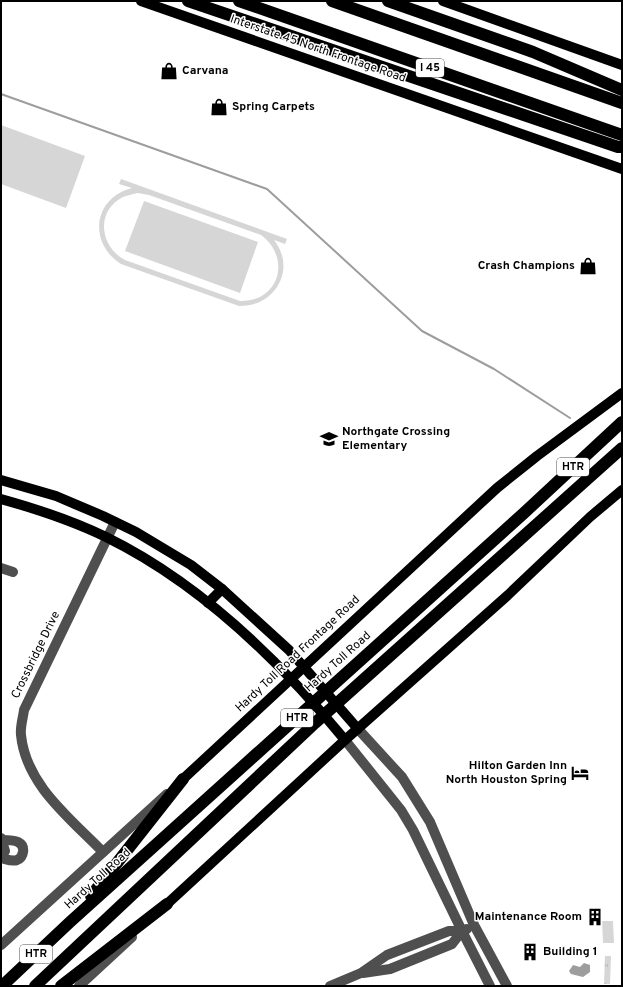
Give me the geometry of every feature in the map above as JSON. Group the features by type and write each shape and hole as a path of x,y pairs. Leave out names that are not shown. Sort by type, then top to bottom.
{"highway":[{"path":"188,1 618,147 622,147"},
{"name":"I 45","path":"239,1 622,135"},
{"name":"I 45","path":"332,1 622,103"},
{"path":"388,1 534,52 622,90"},
{"name":"Hardy Toll Road","path":"2,986 70,922 524,513 622,422"},
{"name":"HTR","path":"35,986 315,723 622,448"},
{"path":"70,922 183,779"},
{"path":"61,986 167,904"}],"main road":[{"name":"Interstate 45 North Frontage Road","path":"141,1 622,169"},
{"path":"447,2 622,65"},
{"name":"Hardy Toll Road Frontage Road","path":"183,779 290,679 307,670 497,488 537,456 622,393"},
{"path":"1,480 62,498 115,522 191,565 222,589 277,639 307,670 358,729"},
{"path":"167,904 345,740 508,595 622,490"},
{"path":"1,499 65,519 107,538 169,573 241,630 299,688 345,740"},
{"path":"208,603 222,589"}],"street":[{"name":"Crossbridge Drive","path":"103,852 46,794 35,777 26,757 21,734 24,710 115,522"},
{"path":"1,568 13,572"},
{"path":"358,729 402,777 430,822 474,925 507,986"},
{"path":"345,740 401,810 413,830 490,986"},
{"name":"Hardy Toll Road Frontage Road","path":"1,946 183,779"},
{"path":"413,830 430,822"},
{"path":"2,839 18,842 22,846 23,850 21,856 16,860 2,855 2,839"},
{"path":"79,986 167,904"},
{"path":"361,973 390,969 452,944 462,931 474,925"},
{"path":"330,986 345,983 387,955 449,931 462,931"}],"green space":[{"path":"1,125 85,156 66,208 1,184"},
{"path":"121,179 287,239 285,244 274,240 281,251 283,263 283,274 279,284 272,293 263,300 252,305 239,306 121,264 110,255 103,245 100,233 100,222 103,211 109,201 119,193 132,188 119,184","holes":["138,193 149,195 261,235 271,244 276,255 278,266 277,277 272,287 264,294 253,299 240,301 125,260 110,247 106,238 104,229 108,211 114,203 123,197"]},
{"path":"144,201 258,242 240,293 125,251"},
{"path":"602,921 613,921 614,943 603,943"},
{"path":"605,956 611,956 610,984 604,984"}],"shaded area":[{"path":"584,963 590,965 590,972 583,977 571,974 569,971 573,965 580,967"}],"waterway":[{"path":"1,94 267,189 422,331 494,369 570,418"}],"place":[{"name":"Carvana","path":"169,71"},
{"name":"Spring Carpets","path":"219,107"},
{"name":"Crash Champions","path":"588,266"},
{"name":"Northgate Crossing Elementary","path":"329,439"},
{"name":"Hilton Garden Inn North Houston Spring","path":"580,773"},
{"name":"Maintenance Room","path":"595,917"},
{"name":"Building 1","path":"530,952"}]}
